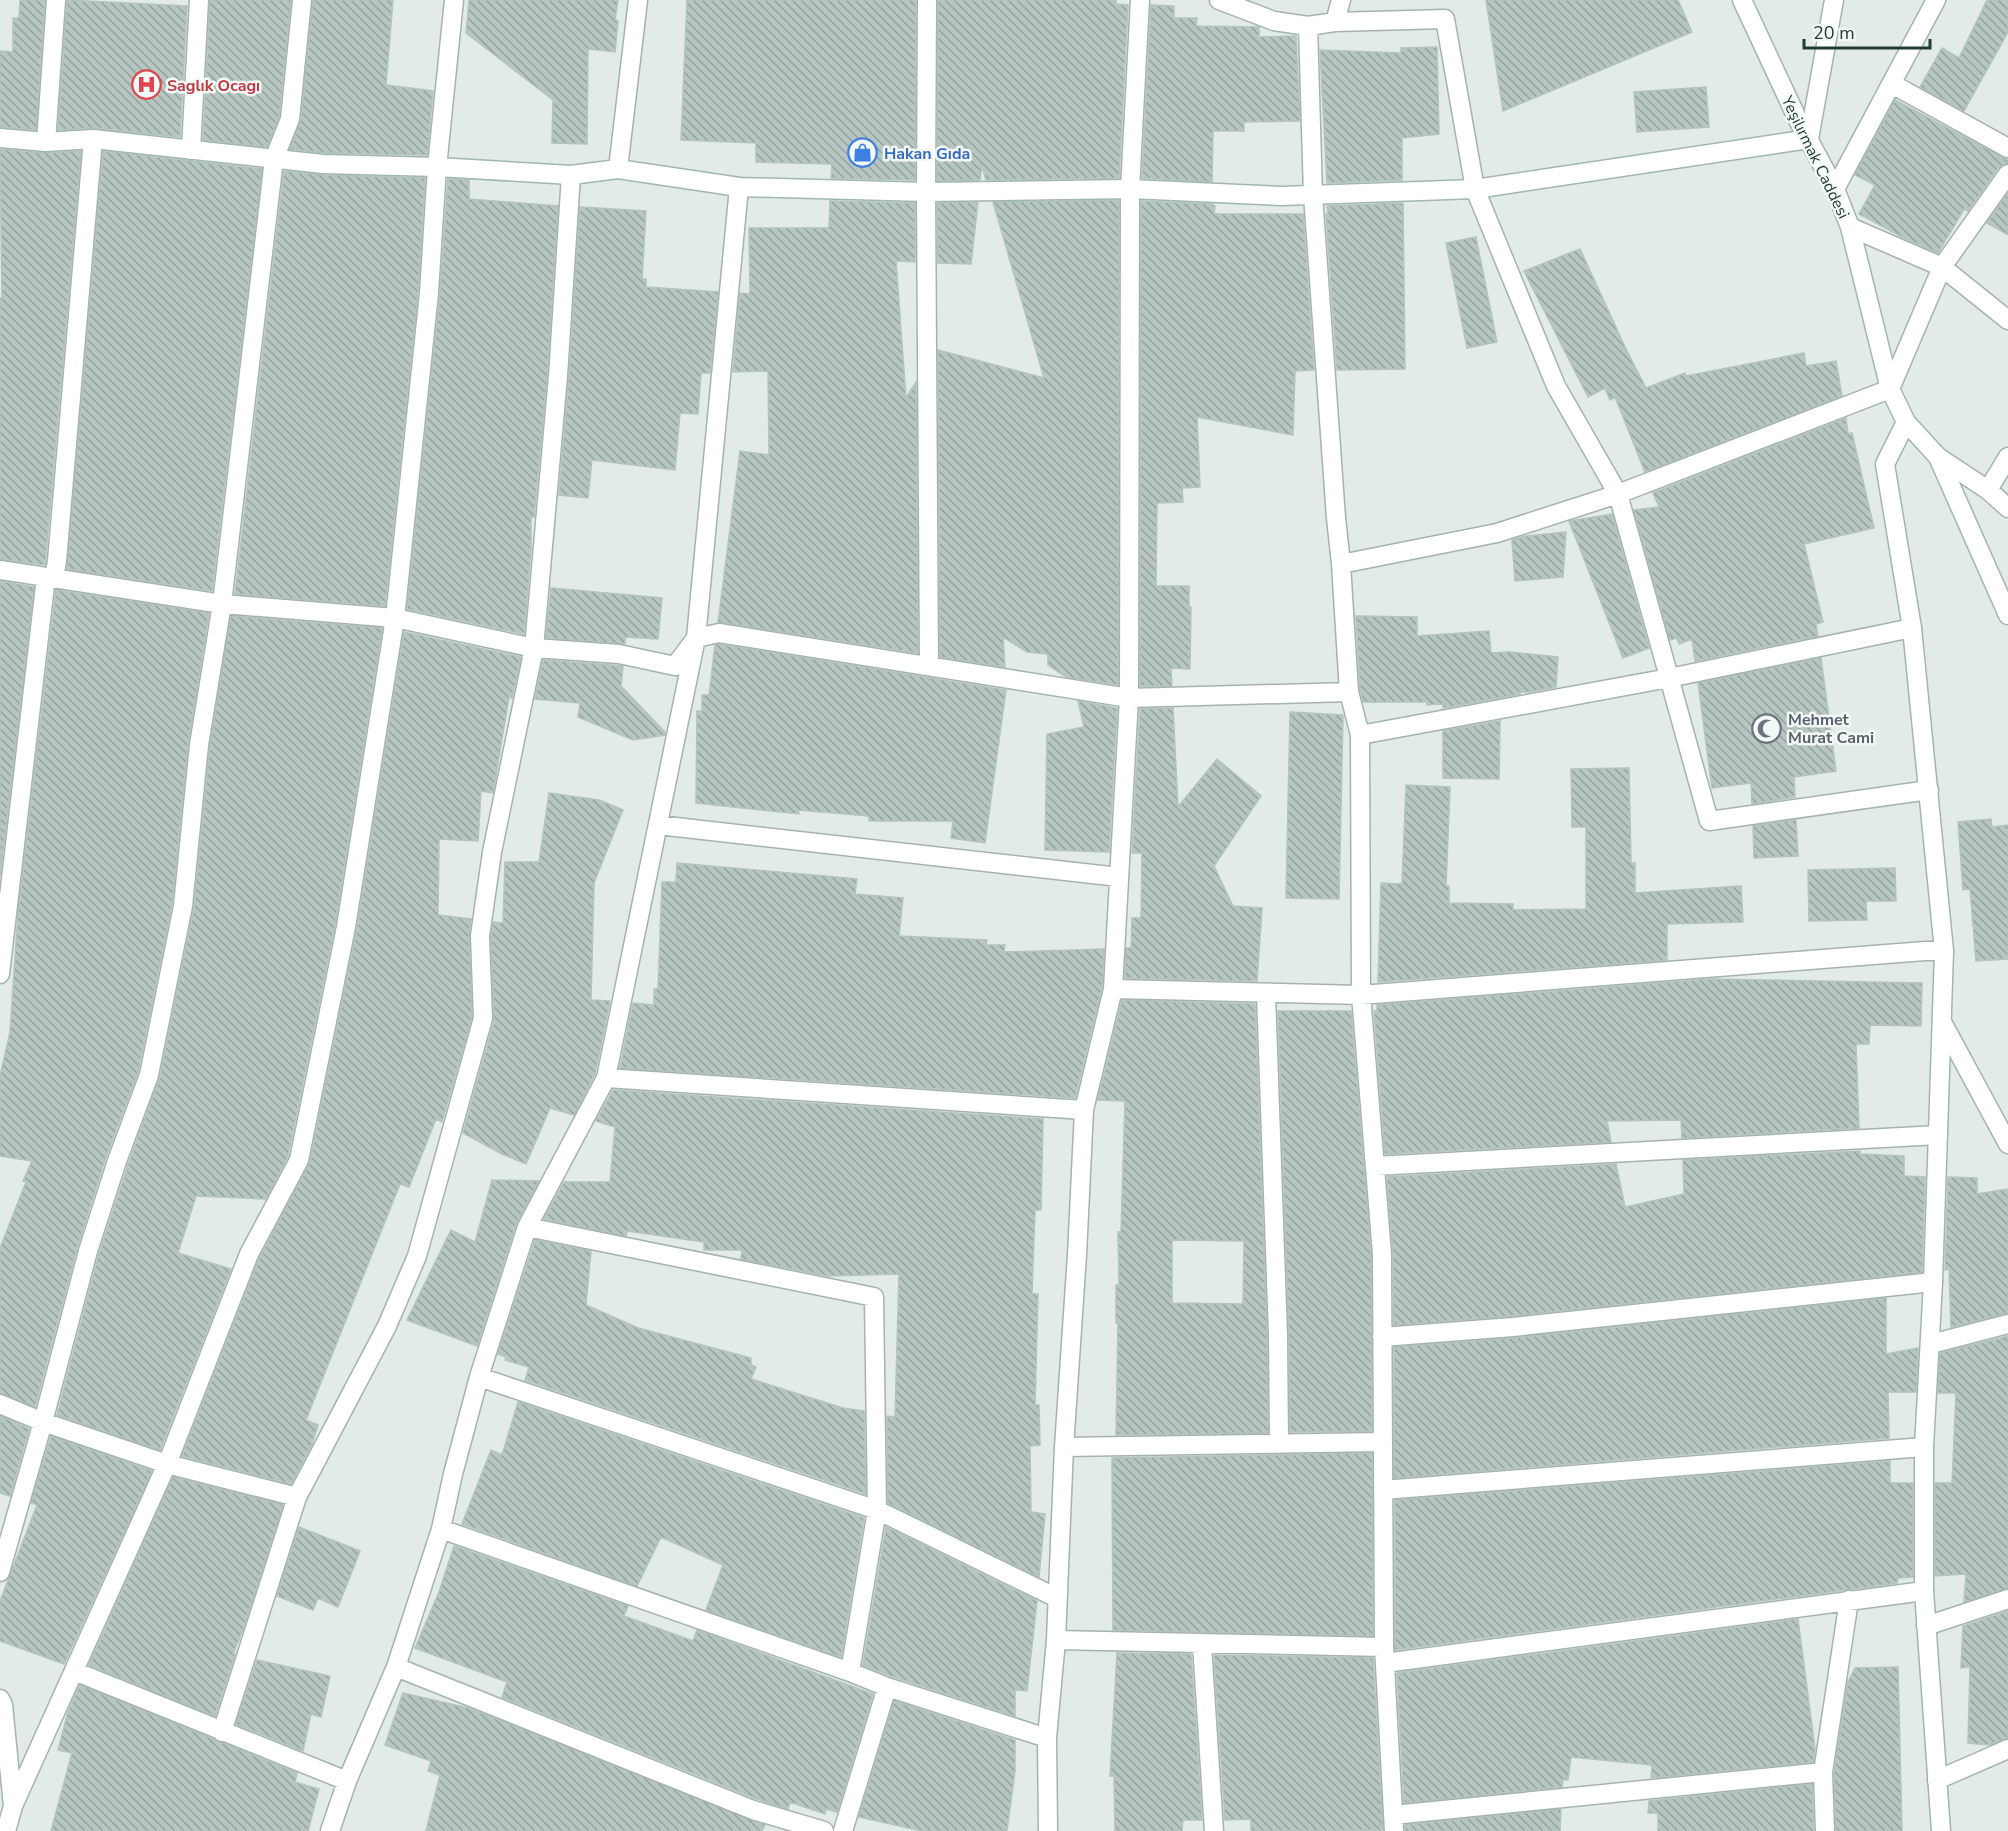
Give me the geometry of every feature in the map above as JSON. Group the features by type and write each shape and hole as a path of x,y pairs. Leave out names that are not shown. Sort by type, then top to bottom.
{"street":[{"path":"46,142 56,0"},
{"path":"191,150 199,0"},
{"path":"0,1572 44,1422 88,1251 117,1161 149,1075 183,906 199,746 222,604 274,159 290,119 302,0"},
{"path":"6,1831 13,1806 167,1464 249,1254 299,1160 346,927 395,618 429,292 437,167 454,0"},
{"path":"618,169 638,0"},
{"path":"927,0 929,666"},
{"path":"1048,1831 1047,1738 1056,1640 1064,1447 1084,1110 1113,989 1129,698 1130,189 1140,0"},
{"path":"1219,0 1274,21 1308,26 1335,22 1445,19 1475,189 1556,386 1618,494 1709,821 1929,790"},
{"path":"1335,22 1341,0"},
{"name":"Yeşilırmak Caddesi","path":"1742,0 1797,118 1835,189 1850,227 1890,389 1906,422 1938,457"},
{"path":"0,138 46,142 93,139 323,164 437,167 571,175 618,169 739,187 926,192 1130,189 1282,196 1475,189 1809,139 1834,0"},
{"path":"1835,189 1936,0"},
{"path":"1308,26 1313,195 1336,518 1349,692 1360,735 1361,995 1382,1254 1384,1655 1393,1823 1823,1772"},
{"path":"1892,84 2008,148"},
{"path":"0,974 50,577 57,561 93,139"},
{"path":"1341,564 1497,533 1618,494 1890,389 1942,267 2008,174"},
{"path":"222,1732 297,1497 387,1326 417,1256 483,1018 480,936 492,852 534,648 558,376 571,175"},
{"path":"333,1830 347,1781 396,1667 441,1529 479,1377 527,1227 606,1078 696,638 739,187"},
{"path":"1850,227 1942,267 2008,320"},
{"path":"1906,422 1885,464 1912,628 1944,951 1934,1282 1924,1448 1924,1590 1941,1831"},
{"path":"1938,457 1988,490 2008,508"},
{"path":"1938,457 2008,615"},
{"path":"1988,490 2008,457"},
{"path":"0,570 222,604 395,618 534,648 619,654 675,666 696,638 719,633 1129,698 1349,692"},
{"path":"1360,735 1669,678 1912,628"},
{"path":"658,825 1119,877"},
{"path":"1113,989 1361,995 1944,951"},
{"path":"1266,994 1278,1336 1279,1444"},
{"path":"1942,1022 2008,1144"},
{"path":"606,1078 1084,1110"},
{"path":"1374,1166 1938,1135"},
{"path":"527,1227 874,1297 877,1510 850,1672"},
{"path":"1382,1337 1513,1327 1934,1282"},
{"path":"1931,1344 2008,1324"},
{"path":"479,1377 877,1510 1057,1598"},
{"path":"0,1404 44,1422 167,1464 297,1497"},
{"path":"1064,1447 1383,1442"},
{"path":"1383,1490 1924,1448"},
{"path":"441,1529 887,1687 1047,1738"},
{"path":"1056,1640 1202,1644 1384,1655 1924,1590"},
{"path":"1926,1626 2008,1599"},
{"path":"1825,1831 1823,1772 1849,1600"},
{"path":"1202,1644 1214,1831"},
{"path":"396,1667 753,1810 824,1831"},
{"path":"74,1671 347,1781"},
{"path":"843,1831 887,1687"},
{"path":"0,1699 3,1705 13,1806"},
{"path":"1937,1780 2008,1749"}],"building":[{"path":"20,0 45,0 36,130 0,127 0,51 13,52 13,18 19,18"},
{"path":"67,0 187,6 180,137 94,128 58,130"},
{"path":"210,0 291,0 279,116 267,147 203,140"},
{"path":"313,0 393,0 386,85 433,91 427,155 324,153 290,149 301,120"},
{"path":"469,0 618,0 615,20 618,21 615,52 588,49 587,144 552,143 553,100 466,33"},
{"path":"687,0 916,0 915,180 831,178 832,164 756,162 756,143 681,140"},
{"path":"938,0 1116,0 1116,4 1128,5 1119,178 986,180 982,166 980,180 937,181"},
{"path":"1486,0 1678,0 1692,32 1503,111"},
{"path":"1987,0 2008,0 2008,32 1964,111 1920,87 1942,48 1959,58"},
{"path":"1151,5 1174,6 1174,18 1197,18 1196,26 1259,27 1259,37 1296,36 1300,121 1244,122 1244,131 1213,131 1212,182 1142,178"},
{"path":"1437,47 1439,134 1402,138 1402,180 1327,183 1320,50 1401,53 1401,48"},
{"path":"1706,87 1709,127 1637,132 1634,92"},
{"path":"1895,100 2008,160 2008,163 1999,167 1968,211 1964,209 1938,253 1859,214 1875,185 1855,175"},
{"path":"0,149 45,153 81,151 45,565 0,559 0,298 2,298"},
{"path":"103,151 262,169 212,591 67,569"},
{"path":"284,171 323,175 425,178 418,292 385,606 235,594"},
{"path":"448,179 469,180 469,199 558,206 547,375 534,517 531,517 531,549 524,634 407,609 440,294"},
{"path":"2008,193 2008,235 1987,223"},
{"path":"1119,200 1118,685 1066,677 1048,665 1048,654 1027,652 1003,637 1005,667 940,657 938,350 1044,378 993,202"},
{"path":"830,201 915,203 915,262 896,261 906,398 916,382 918,653 718,622 740,451 769,455 768,371 733,372 740,293 750,294 749,228 829,228"},
{"path":"1141,201 1212,204 1215,206 1214,214 1303,214 1314,370 1295,371 1293,435 1197,417 1200,487 1182,488 1183,502 1157,503 1156,586 1189,586 1189,606 1191,607 1190,669 1171,668 1172,686 1140,686"},
{"path":"978,202 971,264 938,263 937,203"},
{"path":"1403,203 1405,369 1337,370 1327,206"},
{"path":"580,207 646,211 642,279 646,279 646,287 718,292 710,373 701,373 698,414 680,413 675,470 592,460 588,498 559,495"},
{"path":"1476,237 1497,342 1467,348 1446,243"},
{"path":"1580,249 1646,388 1685,373 1686,376 1804,353 1806,366 1836,361 1842,396 1645,472 1615,397 1610,400 1605,388 1588,397 1524,271"},
{"path":"1846,418 1848,434 1852,433 1874,528 1804,544 1823,622 1816,624 1818,636 1695,661 1692,639 1679,644 1677,638 1670,640 1634,510 1659,507 1653,493"},
{"path":"1612,514 1649,648 1623,658 1569,521"},
{"path":"1566,532 1563,577 1515,581 1512,540 1526,536"},
{"path":"0,581 34,587 0,876"},
{"path":"551,588 662,598 658,639 625,637 625,644 546,638"},
{"path":"56,590 209,613 188,744 172,904 138,1072 106,1157 77,1248 35,1407 0,1393 0,1248 32,1161 0,1156 0,1076 10,1032 18,914"},
{"path":"231,616 382,628 335,925 288,1156 266,1199 196,1196 178,1253 231,1269 160,1450 57,1415 99,1254 160,1077 194,908 210,746"},
{"path":"1356,616 1417,617 1417,636 1489,631 1491,653 1509,652 1558,657 1556,687 1443,708 1443,704 1427,705 1427,702 1363,702 1360,690"},
{"path":"404,632 521,657 512,698 509,697 493,793 481,791 478,841 439,839 438,915 471,919 469,936 472,1017 442,1122 436,1119 409,1187 400,1184 306,1420 318,1425 312,1444 291,1484 182,1456 259,1259 310,1162 357,929"},
{"path":"715,645 1006,690 985,843 951,838 953,821 869,821 869,816 798,810 799,814 696,803 697,711 702,711 702,695 709,695"},
{"name":"Mehmet Murat Cami","path":"1821,658 1836,771 1794,777 1795,797 1752,804 1751,783 1712,788 1698,683"},
{"path":"543,660 623,666 621,686 665,732 665,735 633,740 578,717 580,703 535,699"},
{"path":"1078,701 1117,708 1109,852 1045,850 1047,734 1084,727"},
{"path":"1173,708 1178,807 1217,759 1261,796 1214,866 1233,906 1262,908 1257,981 1125,978 1126,948 1131,948 1132,918 1141,918 1142,853 1132,853 1140,709"},
{"path":"1290,712 1343,715 1339,899 1286,898"},
{"path":"1500,721 1499,779 1443,778 1443,731"},
{"path":"1629,768 1631,863 1635,863 1635,893 1741,886 1743,922 1667,924 1667,960 1378,982 1381,883 1402,884 1406,785 1450,787 1446,886 1449,886 1449,903 1513,904 1513,910 1586,909 1586,827 1572,827 1571,769"},
{"path":"549,793 599,800 623,810 594,883 591,1000 610,1001 595,1074 574,1115 550,1108 526,1164 463,1133 494,1021 491,937 493,922 503,923 505,862 539,862"},
{"path":"1991,819 1992,827 2008,825 2008,959 1976,961 1970,889 1963,890 1958,822"},
{"path":"1796,820 1798,856 1754,858 1753,826"},
{"path":"677,863 857,879 855,894 903,898 899,936 987,940 986,945 1005,945 1004,952 1104,949 1102,987 1075,1098 620,1068 633,1003 654,1005 654,989 658,989 662,882 676,882"},
{"path":"1895,868 1896,901 1866,901 1867,920 1809,921 1808,870"},
{"path":"1710,979 1922,983 1921,1026 1870,1025 1869,1044 1856,1044 1859,1128 1682,1138 1681,1120 1607,1121 1611,1142 1385,1154 1374,1011 1377,1011 1377,1005"},
{"path":"1122,1000 1255,1004 1267,1336 1268,1433 1116,1435 1118,1323 1116,1323 1116,1285 1119,1285 1118,1232 1121,1232 1125,1101 1098,1100","holes":["1172,1240 1244,1241 1243,1304 1172,1303"]},
{"path":"1278,1011 1351,1011 1371,1254 1372,1431 1290,1432"},
{"path":"613,1090 1043,1119 1041,1210 1035,1210 1032,1294 1038,1294 1035,1405 1039,1405 1040,1445 1030,1446 1031,1512 1045,1514 1039,1577 888,1503 887,1416 895,1417 899,1274 828,1276 741,1259 742,1250 704,1250 704,1242 627,1231 626,1236 544,1219 564,1182 610,1182 615,1127 596,1121"},
{"path":"1860,1151 1860,1154 1904,1156 1904,1176 1925,1177 1922,1272 1512,1316 1394,1325 1393,1253 1387,1177 1616,1164 1625,1207 1684,1194 1683,1160"},
{"path":"1948,1177 1977,1178 1977,1194 2008,1189 2008,1313 1951,1327 1949,1269 1945,1270"},
{"path":"492,1180 539,1181 516,1224 477,1346 407,1320 451,1230 475,1242"},
{"path":"535,1240 591,1251 586,1305 638,1328 751,1358 751,1365 756,1367 751,1379 843,1408 864,1411 866,1494 525,1380 529,1367 505,1360 506,1357 498,1354"},
{"path":"1886,1298 1886,1354 1918,1348 1916,1392 1888,1392 1889,1438 1394,1478 1394,1347 1514,1338"},
{"path":"2008,1336 2008,1588 1964,1602 1966,1574 1935,1576 1935,1483 1952,1483 1956,1393 1938,1393 1940,1353"},
{"path":"518,1402 864,1518 841,1657 706,1610 723,1565 661,1537 637,1586 462,1524 491,1450 502,1455"},
{"path":"0,1416 29,1429 10,1496 0,1493"},
{"path":"51,1436 152,1471 64,1664 0,1641 0,1601 37,1505 31,1503"},
{"path":"1372,1453 1373,1636 1113,1630 1112,1458"},
{"path":"1890,1461 1890,1483 1913,1483 1913,1577 1898,1578 1897,1583 1395,1650 1395,1500"},
{"path":"173,1477 283,1505 244,1627 233,1654 235,1654 215,1716 89,1665"},
{"path":"299,1527 360,1551 338,1607 318,1598 313,1610 277,1596"},
{"path":"886,1527 1037,1601 1027,1691 1015,1690 1015,1716 863,1665"},
{"path":"454,1546 628,1606 624,1616 693,1641 697,1630 873,1694 837,1812 826,1809 825,1814 790,1802 788,1809 757,1799 502,1697 507,1682 415,1648 439,1592"},
{"path":"2008,1611 2008,1738 1990,1745 1968,1743 1970,1667 1961,1668 1963,1626"},
{"path":"1798,1619 1815,1749 1813,1762 1651,1778 1652,1765 1571,1757 1568,1780 1563,1780 1562,1787 1404,1803 1397,1673"},
{"path":"1117,1653 1191,1654 1202,1820 1183,1820 1182,1831 1115,1831 1114,1776 1110,1776"},
{"path":"1214,1655 1373,1658 1383,1830 1251,1831 1251,1819 1225,1820"},
{"path":"257,1660 330,1676 321,1717 311,1714 303,1751 236,1724"},
{"path":"1898,1667 1902,1831 1836,1831 1834,1773 1848,1682 1855,1668"},
{"path":"80,1685 297,1773 295,1782 319,1789 308,1831 51,1831 72,1753 58,1750 68,1712"},
{"path":"403,1693 468,1708 765,1825 762,1831 426,1831 440,1775 428,1771 431,1761 385,1745"},
{"path":"894,1701 1015,1740 1015,1771 1007,1831 922,1831 859,1817"},
{"path":"1812,1784 1814,1831 1658,1831 1658,1813 1648,1813 1649,1801"},
{"path":"1561,1809 1560,1831 1405,1831 1405,1825"}],"place":[{"name":"Saglık Ocagı","path":"146,85"},
{"name":"Hakan Gıda","path":"863,153"},
{"name":"Mehmet Murat Cami","path":"1767,728"}]}
